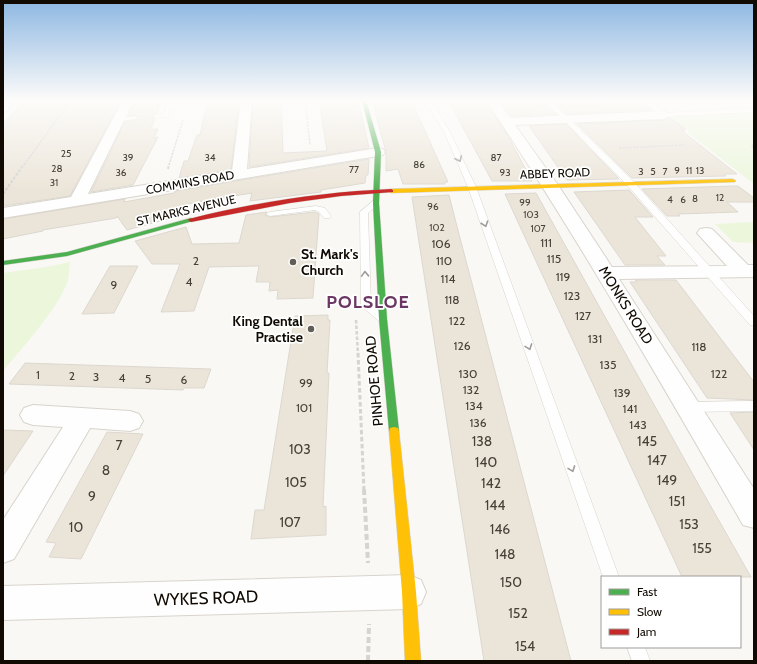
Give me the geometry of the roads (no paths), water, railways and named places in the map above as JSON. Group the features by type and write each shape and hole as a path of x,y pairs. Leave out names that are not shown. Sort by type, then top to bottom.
{"main road":[{"name":"PINHOE ROAD","path":"373,131 378,152 376,203 382,318 409,592 413,661"},
{"name":"ABBEY ROAD","path":"377,190 733,180"},
{"name":"ST MARKS AVENUE","path":"3,263 68,254 166,226 234,210 296,205 377,190"}],"street":[{"path":"77,202 112,131"},
{"path":"239,174 244,131"},
{"name":"MONKS ROAD","path":"513,131 550,185 606,273 754,514"},
{"name":"COMMINS ROAD","path":"3,213 378,152"},
{"path":"706,233 748,271"},
{"path":"606,273 748,271"},
{"path":"33,415 82,419 130,420"},
{"path":"3,548 82,419"},
{"name":"WYKES ROAD","path":"3,603 409,592"}],"lane":[{"path":"446,131 472,187 611,576"},
{"path":"578,131 630,183 754,323"},
{"path":"376,203 364,212 366,306 382,318"},
{"path":"270,214 296,205 322,210 327,216"},
{"path":"689,407 754,406"},
{"path":"636,648 641,661"}],"place":[{"name":"St. Mark's Church","path":"293,262"},
{"name":"King Dental Practise","path":"311,329"}],"district":[{"name":"POLSLOE","path":"368,302"}]}
